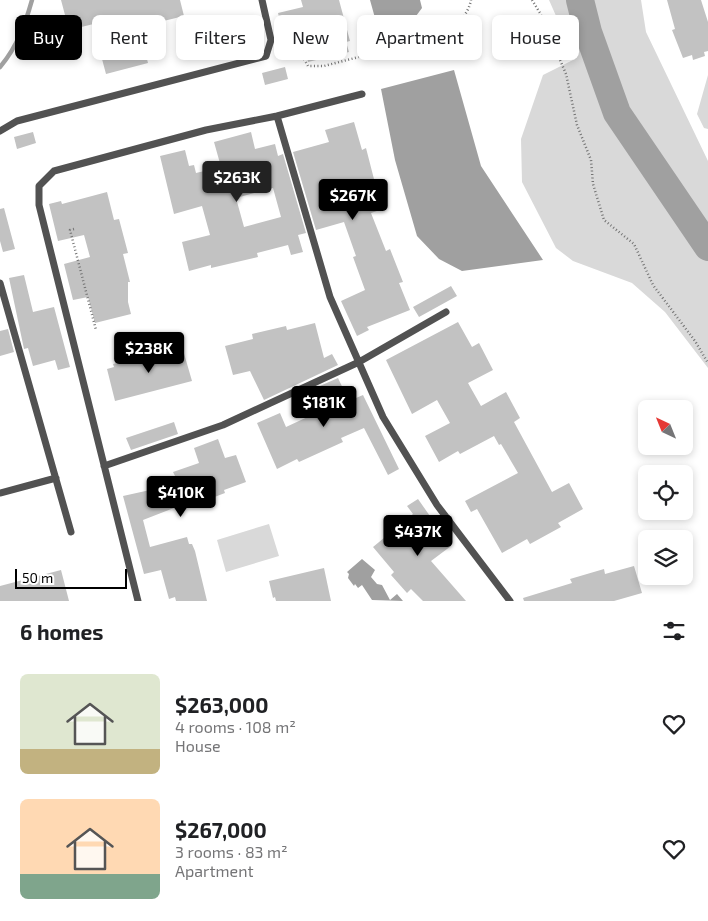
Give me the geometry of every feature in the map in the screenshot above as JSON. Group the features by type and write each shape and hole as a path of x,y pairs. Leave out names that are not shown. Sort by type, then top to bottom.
{"lane":[{"path":"0,130 17,121 266,56 271,40 262,0"},
{"path":"138,601 39,204 39,186 54,171 206,130 277,116 362,94"},
{"path":"277,116 330,297 383,417 437,505 510,601"},
{"path":"0,283 71,532"},
{"path":"104,466 223,425 359,362 446,312"},
{"path":"0,493 56,478"}],"path":[{"path":"305,60 308,66 324,66 440,36 461,20 470,6 471,0"},
{"path":"532,0 540,13 566,74 577,125 591,160 593,184 604,220 634,244 653,285 695,341 708,363"},
{"path":"74,229 70,230 96,330"}],"shaded area":[{"path":"370,0 420,0 422,8 417,15 374,15"},
{"path":"549,0 641,0 646,32 708,161 708,368 665,312 632,283 573,261 556,248 522,182 521,139 543,75 573,60 579,60 579,15 556,15"},
{"path":"454,70 481,166 543,260 462,271 439,259 417,236 395,160 381,89"},
{"path":"708,75 708,129 704,128 697,114"},
{"path":"269,524 279,556 226,572 217,540"},
{"path":"362,559 375,570 371,577 377,584 382,585 390,600 397,594 403,601 372,600 362,585 358,588 355,584 354,586 348,578 349,574 347,572"}],"building":[{"path":"61,0 180,0 184,15 176,15 176,18 166,20 166,15 92,15 92,24 82,27 82,15 65,15"},
{"path":"301,0 339,0 343,15 279,15 278,13 303,7"},
{"path":"667,0 701,0 708,22 708,51 704,52 705,56 693,60 692,55 683,58 672,30 675,29"},
{"path":"347,30 350,41 347,42"},
{"path":"102,60 147,60 148,63 106,74"},
{"path":"285,67 288,79 265,85 262,73"},
{"path":"354,122 362,150 366,148 375,183 370,184 377,211 371,213 386,251 390,249 403,282 399,283 410,310 367,327 369,330 357,336 341,301 365,290 353,257 356,256 344,222 316,230 293,152 329,142 325,130"},
{"path":"33,132 36,143 17,149 14,137"},
{"path":"251,132 255,149 275,144 278,156 283,154 306,233 298,235 303,252 291,255 288,245 257,253 258,257 211,268 211,265 189,271 182,242 210,235 202,206 174,214 160,156 185,150 189,166 194,165 196,173 221,167 214,142","holes":["273,188 281,217 244,227 236,198"]},
{"path":"107,192 114,220 119,219 128,253 123,254 130,282 128,282 128,302 131,314 95,323 88,297 73,300 64,264 90,257 84,235 58,241 49,204 61,201 62,204"},
{"path":"4,208 15,249 3,252 0,241 0,209"},
{"path":"24,275 33,312 54,307 70,367 58,370 55,360 33,366 28,348 24,349 9,278"},
{"path":"451,286 457,296 419,317 413,307"},
{"path":"458,322 472,347 479,343 493,370 468,383 481,406 506,392 520,418 514,422 552,492 569,483 583,509 558,523 561,527 530,544 527,539 502,553 477,509 471,512 465,501 518,473 501,444 499,445 494,436 460,454 458,451 439,462 425,436 450,423 437,400 412,414 386,360"},
{"path":"315,323 324,358 332,354 338,365 264,400 250,371 233,375 225,346 253,339 252,334 286,326 287,330"},
{"path":"8,329 14,352 0,356 0,331"},
{"path":"175,348 176,352 183,350 192,381 115,401 107,369 114,367 113,364"},
{"path":"338,378 349,401 363,395 399,469 388,475 364,428 341,438 343,442 299,462 297,459 277,469 257,423 280,413 286,427 314,414 304,393"},
{"path":"174,422 178,434 131,450 126,438"},
{"path":"218,439 225,458 236,455 246,482 224,490 225,493 180,510 179,506 143,520 150,547 187,537 189,544 192,544 195,551 207,601 176,601 175,597 169,599 161,570 144,574 123,496 150,490 148,486 175,476 173,472 199,463 194,448"},
{"path":"418,499 451,546 431,561 466,601 423,601 411,589 407,593 391,575 394,572 373,547 413,514 407,506"},
{"path":"634,566 638,585 642,593 614,601 524,601 523,598 572,583 570,579 604,569 605,574"},
{"path":"324,568 331,601 276,601 275,597 273,598 269,581"},
{"path":"61,570 69,601 0,601 0,586"}],"waterway":[{"path":"0,67 20,35 32,0"},
{"path":"580,0 588,32 617,113 708,247"}]}
